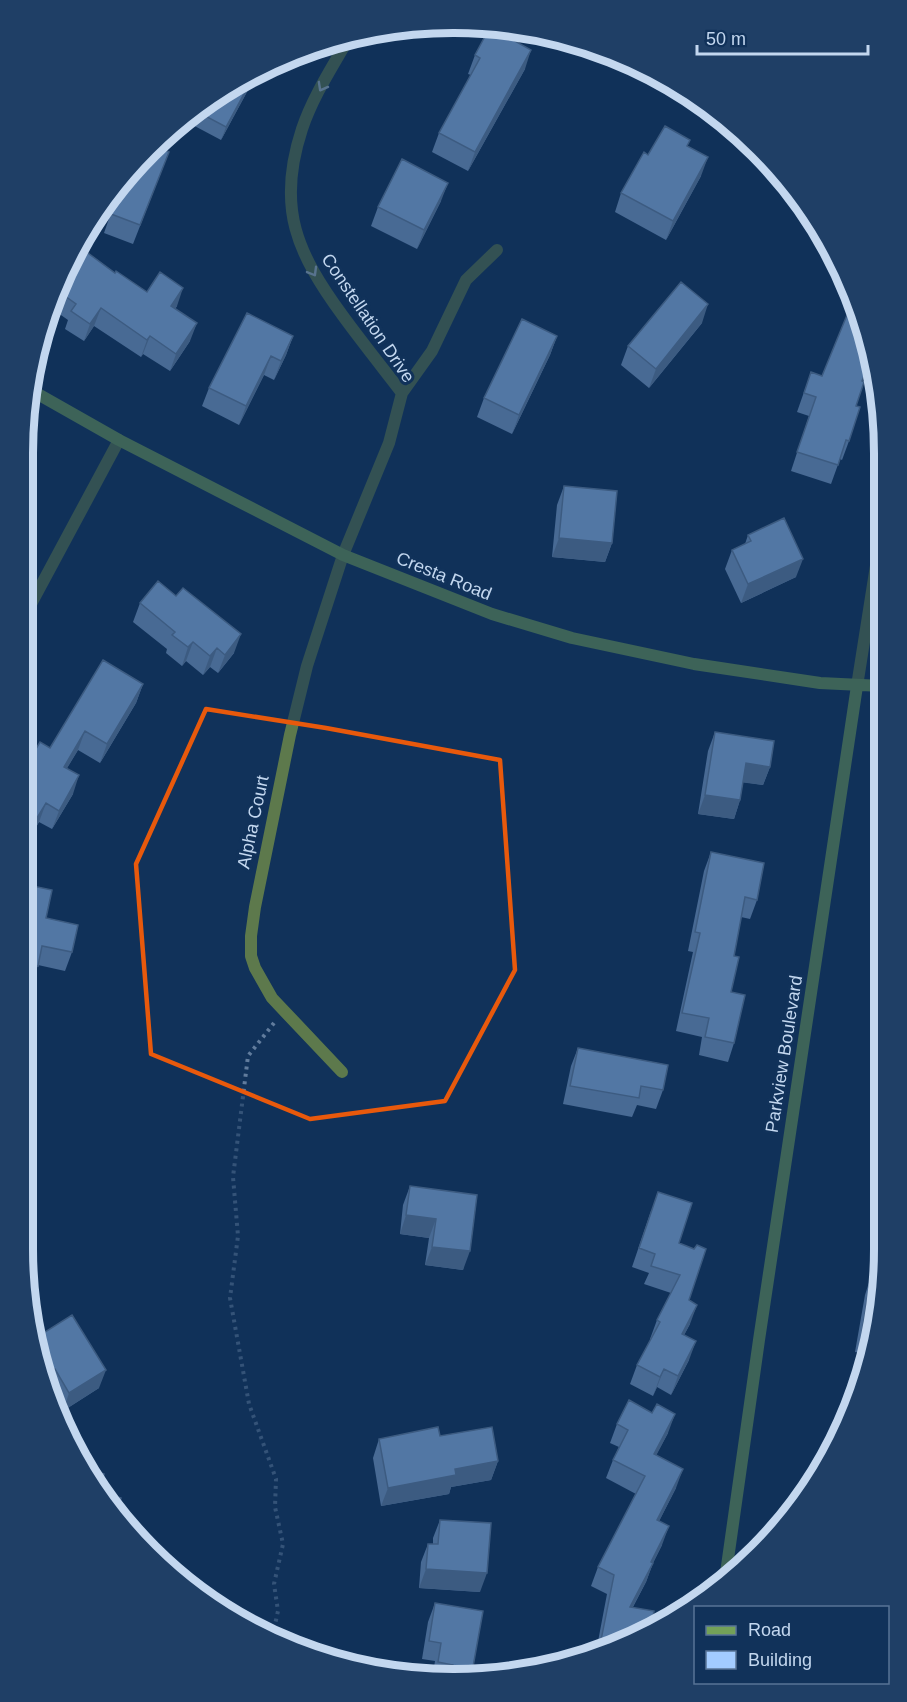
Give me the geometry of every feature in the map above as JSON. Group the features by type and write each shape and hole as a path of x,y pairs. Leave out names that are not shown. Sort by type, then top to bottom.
{"main road":[{"name":"Cresta Road","path":"38,395 119,440 343,555 492,614 572,638 694,664 820,683 874,686"},
{"name":"Parkview Boulevard","path":"727,1568 857,686"}],"street":[{"name":"Constellation Drive","path":"343,555 389,444 402,393 318,281 306,261 296,235 291,207 290,178 302,128 318,93 344,47"},
{"path":"402,393 432,351 466,280 496,250"},
{"path":"33,601 119,440"},
{"name":"Alpha Court","path":"342,1072 272,998 255,968 251,956 251,936 255,906 294,715 306,666 343,555"},
{"name":"Parkview Boulevard","path":"857,686 874,578"}],"path":[{"path":"274,1629 278,1611 274,1584 283,1544 275,1507 276,1479 249,1404 230,1298 238,1236 233,1177 248,1056 284,1011"}],"highlighted area":[{"path":"206,709 500,760 515,970 445,1101 310,1119 151,1054 136,864"}],"building":[{"path":"486,35 508,37 531,50 475,152 439,133 480,58 475,55"},
{"path":"248,86 226,127 204,115"},
{"path":"665,126 690,140 687,146 708,157 673,221 621,193 644,152 648,155"},
{"path":"163,150 169,152 140,225 111,214 114,206 137,176"},
{"path":"402,159 448,183 424,230 378,207"},
{"path":"85,251 115,273 116,271 147,292 160,272 183,288 171,306 197,323 176,354 150,336 147,340 101,308 90,324 71,311 76,304 64,295"},
{"path":"681,282 708,304 656,369 628,346"},
{"path":"849,310 866,372 856,406 860,407 838,465 797,452 816,397 804,393 811,372 822,376"},
{"path":"247,313 293,336 281,361 271,356 246,406 209,388"},
{"path":"522,319 557,336 519,415 484,398"},
{"path":"564,486 617,491 612,543 559,538"},
{"path":"784,518 803,559 748,584 732,550 751,541 748,535"},
{"path":"158,581 176,596 183,588 241,634 225,655 217,648 210,656 193,642 188,647 172,635 175,632 140,603"},
{"path":"103,660 143,684 107,744 85,731 64,767 79,775 59,811 46,803 33,824 33,754 40,742 50,748"},
{"path":"715,732 774,741 770,767 746,763 740,800 705,795"},
{"path":"711,852 764,863 757,900 745,897 734,956 739,957 731,992 745,995 734,1043 705,1037 709,1018 682,1013 700,933 695,932"},
{"path":"33,886 52,890 46,918 78,925 72,952 42,946 38,966 33,965"},
{"path":"578,1048 668,1065 663,1090 641,1086 639,1098 570,1086"},
{"path":"410,1186 477,1195 470,1251 432,1247 436,1219 406,1215"},
{"path":"658,1192 692,1203 679,1243 694,1249 697,1245 706,1249 689,1300 697,1305 682,1334 696,1341 678,1376 664,1369 660,1377 637,1365 660,1322 657,1320 680,1275 651,1266 655,1254 639,1248"},
{"path":"871,1276 873,1276 866,1331 865,1334 862,1333"},
{"path":"72,1315 106,1370 69,1393 55,1369 51,1371 42,1334"},
{"path":"629,1400 652,1413 657,1404 675,1414 654,1454 683,1469 657,1520 669,1526 630,1607 654,1611 652,1619 605,1641 601,1640 614,1575 598,1567 645,1476 613,1460 628,1430 617,1424"},
{"path":"438,1427 440,1436 492,1427 498,1461 455,1469 456,1475 388,1488 379,1439"},
{"path":"440,1520 491,1523 487,1573 426,1569 428,1544 438,1544"},
{"path":"435,1603 483,1611 473,1668 453,1669 453,1665 438,1662 441,1643 429,1641"}]}
